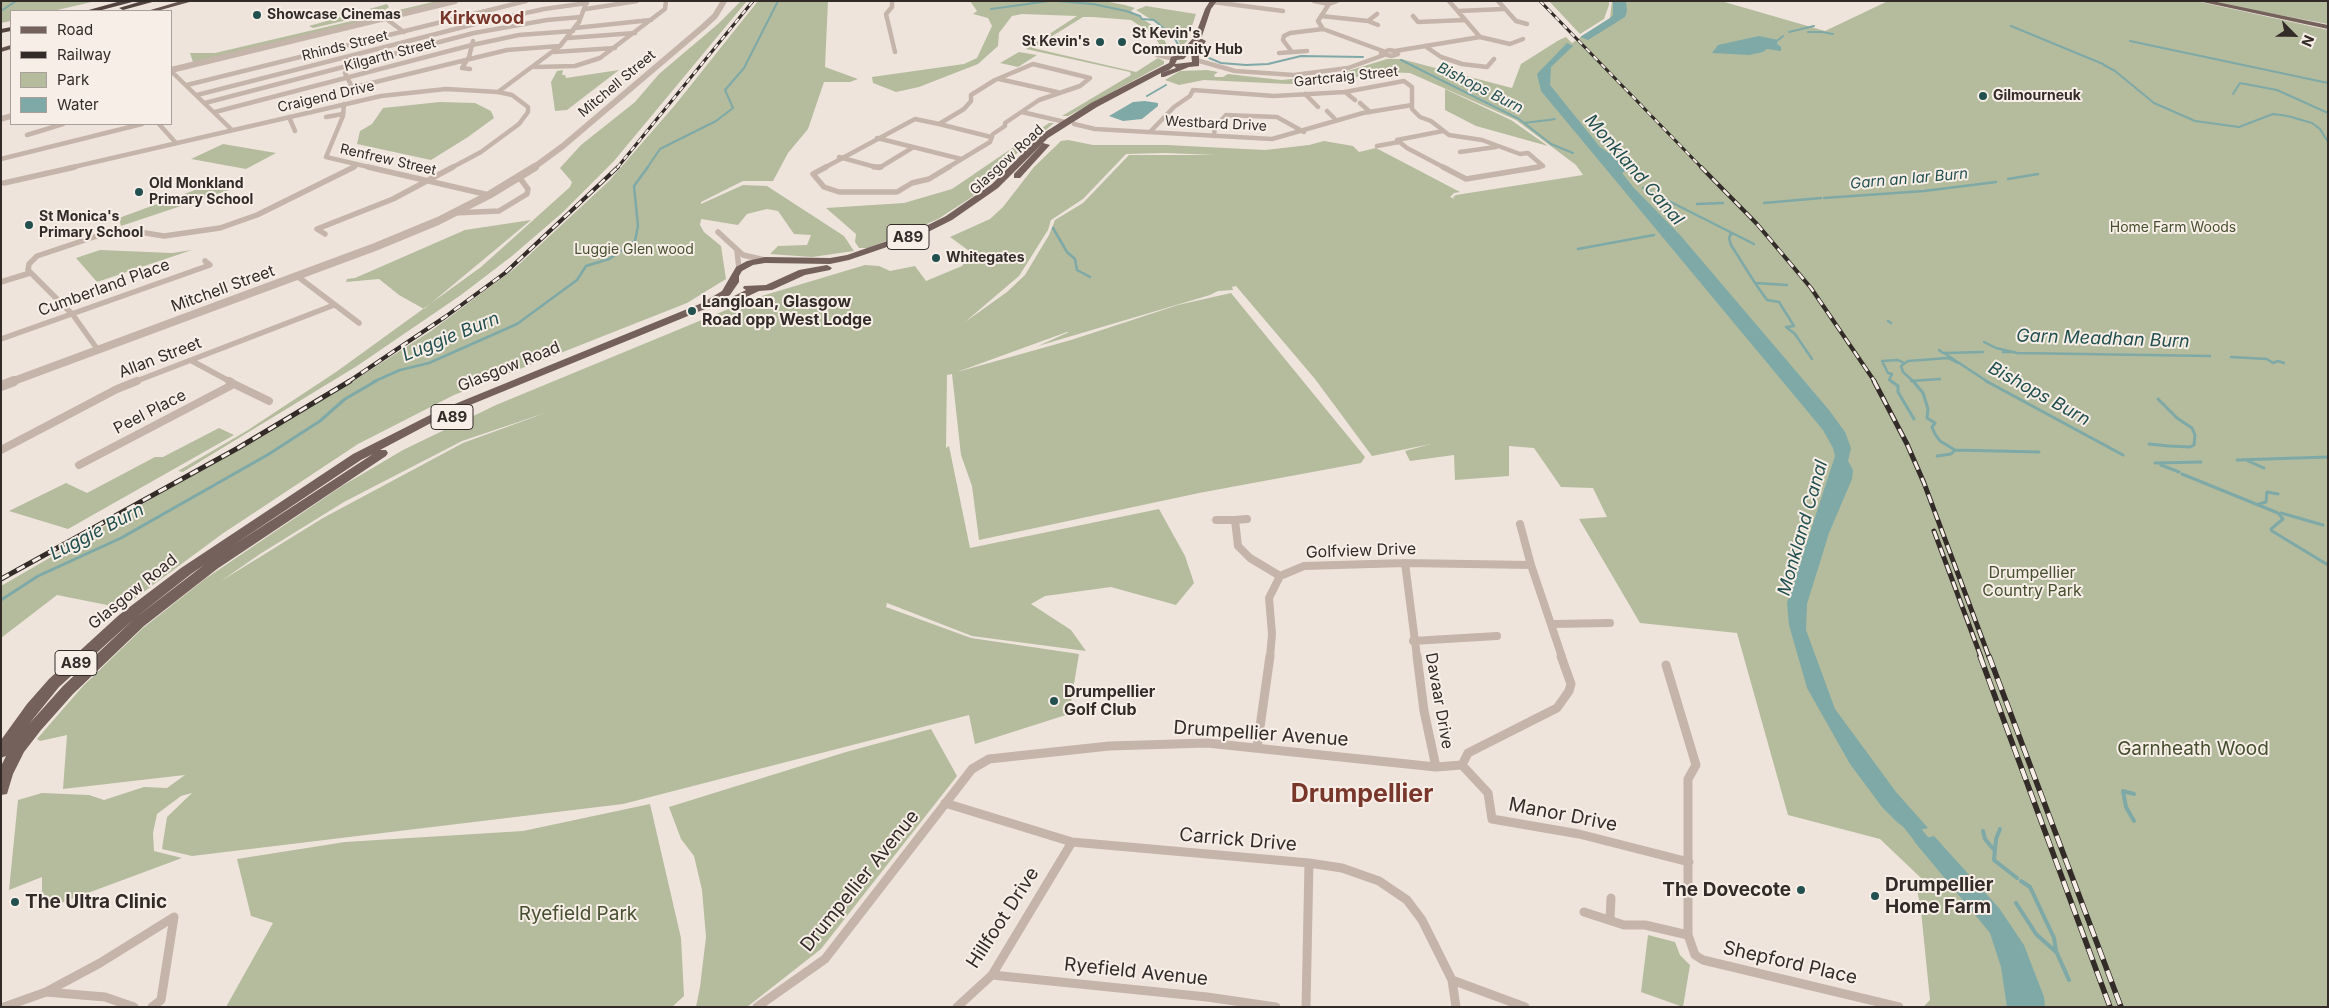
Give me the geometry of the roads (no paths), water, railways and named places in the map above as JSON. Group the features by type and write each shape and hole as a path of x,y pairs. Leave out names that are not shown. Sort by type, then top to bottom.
{"highway":[{"path":"93,10 132,1"},
{"path":"114,10 152,1"},
{"path":"154,10 190,1"},
{"path":"165,10 201,1"}],"main road":[{"path":"2201,1 2328,28"},
{"path":"1192,63 1195,52 1206,36 1217,2"},
{"name":"A89","path":"1176,60 1198,36 1204,19 1217,2"},
{"path":"1176,60 1192,63"},
{"path":"1176,60 1192,63"},
{"name":"Glasgow Road","path":"6,750 27,713 54,683 132,613 186,571 357,457 444,412 706,305 726,293 737,276 750,263 765,260 830,261 864,253 919,233 973,203 1021,166 1070,123 1176,60"},
{"name":"Glasgow Road","path":"1070,123 1167,73 1192,63"},
{"name":"Glasgow Road","path":"6,750 114,645 160,604 212,566 371,459 447,420 702,315 755,290 768,288 802,272 835,267 880,255 930,236 972,213 1008,184 1021,166"},
{"path":"781,261 789,266 792,272 788,279"},
{"path":"737,276 742,288 755,290"},
{"name":"A89","path":"1,789 5,774 6,750"}],"street":[{"path":"172,71 455,1"},
{"path":"187,86 526,1"},
{"path":"586,9 637,1"},
{"path":"535,67 562,67 583,64 600,58 616,48 665,9 666,1"},
{"name":"Mitchell Street","path":"1,386 405,235 453,214 489,195 519,177 563,146 697,32 714,16 724,1"},
{"path":"892,1 892,7 886,14 895,52"},
{"path":"1314,1 1329,4 1337,1"},
{"path":"1449,1 1480,37"},
{"path":"1498,1 1516,21 1527,24"},
{"path":"498,92 535,67 568,38 586,9 587,2"},
{"name":"Rhinds Street","path":"197,95 475,24 587,2"},
{"path":"1217,2 1283,11"},
{"path":"1323,29 1318,21 1329,4"},
{"path":"1458,11 1504,9"},
{"path":"1368,21 1377,14"},
{"path":"456,74 469,57 472,45 475,24 469,15"},
{"path":"1321,16 1368,21 1378,25"},
{"path":"1413,16 1416,22 1465,20"},
{"path":"205,103 474,33 547,20 581,17"},
{"path":"385,18 404,32"},
{"name":"Kilgarth Street","path":"215,112 472,45 518,36 651,20"},
{"path":"1292,52 1283,40 1284,36 1290,32 1323,29 1383,53 1396,55 1398,54 1395,51 1480,37 1514,45 1523,39"},
{"path":"568,38 635,33"},
{"path":"336,48 342,58 347,78 352,87 355,87 469,57 507,50 560,46"},
{"path":"1424,46 1448,60 1488,70 1494,59"},
{"path":"554,52 616,48"},
{"path":"1279,53 1308,51"},
{"path":"1192,63 1254,74 1304,74 1348,68 1383,53"},
{"path":"1157,55 1176,60"},
{"path":"939,124 964,109 971,101 971,95 999,79 1033,64 1090,76 1080,86 1057,92 1039,100 993,134 990,142 962,160 954,162 929,179 912,183 897,192 857,194 839,192 824,187 813,174 840,157 915,119 991,138"},
{"path":"462,68 470,69"},
{"path":"172,72 232,130"},
{"path":"999,79 1057,92"},
{"name":"Gartcraig Street","path":"1150,132 1174,107 1190,96 1192,90 1266,95 1305,94 1345,92 1404,81 1412,87 1412,105"},
{"name":"Craigend Drive","path":"4,183 381,96 430,90 498,92 512,94 522,100 528,107 524,120 481,152 430,181"},
{"path":"1345,92 1370,112"},
{"path":"1305,94 1318,107"},
{"name":"Renfrew Street","path":"344,104 343,114 326,158 489,195"},
{"path":"1412,105 1420,117 1449,135 1482,140 1495,144 1496,147"},
{"name":"Westbard Drive","path":"1022,112 1095,129 1272,139 1314,129 1323,123 1412,105"},
{"path":"1327,111 1336,120"},
{"path":"326,117 343,114"},
{"path":"1214,136 1215,127 1226,115 1277,117 1304,132"},
{"path":"289,117 295,131"},
{"path":"27,135 60,125"},
{"path":"1,159 138,125"},
{"path":"160,125 176,143"},
{"path":"1399,142 1397,140 1443,131"},
{"path":"876,138 962,160"},
{"path":"1377,146 1399,142 1466,179 1543,166 1528,154 1520,154 1496,147 1460,152"},
{"path":"840,157 879,168 912,148"},
{"path":"98,350 73,315 28,270 29,264 39,255 109,232 127,230 155,235 178,235 233,224 263,212 357,165"},
{"name":"Mitchell Street","path":"453,214 499,210 527,194 528,189 519,177"},
{"path":"325,234 317,228 393,199 430,181"},
{"path":"718,232 736,250 748,257 765,260"},
{"path":"736,250 737,276"},
{"name":"Cumberland Place","path":"1,339 210,265 205,260"},
{"path":"1,282 30,273"},
{"path":"297,276 359,323"},
{"name":"Allan Street","path":"1,450 117,389 334,305"},
{"path":"192,361 269,401"},
{"name":"Peel Place","path":"79,465 234,384"},
{"path":"1216,520 1246,519"},
{"path":"1235,520 1238,546 1250,558 1280,576 1269,598 1272,634 1257,748"},
{"path":"1462,764 1468,753 1557,708 1569,691 1571,684 1553,624 1531,565 1520,524"},
{"name":"Golfview Drive","path":"1280,576 1304,566 1405,563 1531,565"},
{"name":"Davaar Drive","path":"1405,563 1413,640 1426,727 1436,767"},
{"path":"1553,624 1610,623"},
{"name":"Davaar Drive","path":"1413,640 1496,636"},
{"name":"Shepford Place","path":"1666,664 1696,765 1688,778 1688,936 1695,955 1703,960 1899,1007"},
{"name":"Drumpellier Avenue","path":"757,1007 825,959 972,769 989,759 1006,755 1109,746 1207,743 1436,767 1462,764"},
{"name":"Manor Drive","path":"1462,764 1488,793 1492,819 1579,834 1689,862"},
{"name":"Carrick Drive","path":"945,803 1072,842 1342,868 1379,881 1407,900 1422,920 1452,980 1456,1007"},
{"name":"Hillfoot Drive","path":"957,1007 992,975 1072,842"},
{"path":"1306,1007 1309,864"},
{"path":"1610,919 1611,898"},
{"path":"1584,912 1624,925 1645,925 1688,936"},
{"path":"4,1007 46,992 100,963 174,917 161,1000 152,1007"},
{"name":"Ryefield Avenue","path":"992,975 1206,997 1276,1007"},
{"path":"1452,980 1525,1007"},
{"path":"46,992 105,997 134,1007"}],"water":[{"path":"1613,1 1626,1 1627,11 1625,17 1588,40 1580,37 1613,15"},
{"path":"1759,36 1778,40 1777,44 1781,47 1781,51 1767,49 1763,52 1749,55 1712,53 1718,45"},
{"path":"1567,43 1573,46 1551,67 1550,85 1600,147 1631,168 1622,173 1633,187 1680,235 1829,410 1845,432 1851,448 1848,461 1853,470 1852,479 1829,533 1807,604 1806,630 1835,709 1896,792 1928,828 1910,832 1897,822 1882,807 1850,764 1807,688 1789,625 1787,603 1835,456 1833,448 1823,430 1541,91 1537,74"},
{"path":"1133,102 1158,103 1158,106 1142,119 1123,121 1109,116"},
{"path":"1934,836 1999,908 2024,945 2044,997 2045,1007 2007,1007 2001,967 1990,933 1914,841"}],"waterway":[{"path":"1,11 16,1"},
{"name":"Luggie Burn","path":"647,168 660,149 716,121 733,108 725,90 744,68 778,1"},
{"name":"Bishops Burn","path":"991,9 1049,1"},
{"name":"Bishops Burn","path":"1056,1 1093,4 1126,11 1140,16 1142,19 1154,20 1174,37 1181,50"},
{"path":"1789,32 1814,26"},
{"path":"2011,26 2103,64"},
{"path":"1808,32 1821,32"},
{"path":"1822,32 1833,34"},
{"path":"1778,40 1783,36"},
{"path":"2130,41 2328,83"},
{"name":"Bishops Burn","path":"1209,58 1221,63 1246,65 1268,64 1301,56 1363,57"},
{"name":"Bishops Burn","path":"1401,60 1524,123"},
{"path":"2104,65 2115,71 2154,103 2195,121 2239,127 2273,114 2288,116 2312,123 2320,129 2328,142"},
{"path":"2233,94 2240,83 2277,90 2328,113"},
{"path":"1147,96 1166,85"},
{"path":"1549,120 1555,119"},
{"path":"1524,123 1548,120"},
{"name":"Bishops Burn","path":"1524,123 1551,144 1573,153"},
{"name":"Luggie Burn","path":"373,382 400,370 429,363 517,324 577,280 586,266 609,259 635,241 638,226 634,186 648,167"},
{"path":"2008,179 2038,174"},
{"name":"Garn an Iar Burn","path":"1824,198 1924,191 1996,182"},
{"name":"Bishops Burn","path":"1643,188 1754,244"},
{"path":"1764,203 1821,198"},
{"path":"1697,204 1723,203"},
{"path":"1053,228 1067,252 1075,259 1077,270 1090,277"},
{"path":"1731,235 1731,233 1729,238 1731,245 1755,283"},
{"path":"1578,249 1654,235"},
{"path":"1755,283 1787,285"},
{"path":"1755,283 1767,300 1779,302 1794,326 1786,327 1795,334 1812,359"},
{"name":"Garn Meadhan Burn","path":"1984,342 1996,348 2013,352"},
{"name":"Bishops Burn","path":"1939,350 1943,353"},
{"name":"Bishops Burn","path":"1983,352 1944,353 1988,382"},
{"name":"Garn Meadhan Burn","path":"2003,352 2013,352"},
{"name":"Garn Meadhan Burn","path":"2013,352 2210,356"},
{"name":"Garn Meadhan Burn","path":"2231,357 2267,359 2273,363 2278,361 2284,363"},
{"path":"1913,381 1903,372 1901,366 1908,361 1948,358 1958,363"},
{"path":"1891,381 1889,380 1892,374 1888,373 1882,361 1898,360 1904,363"},
{"path":"1913,381 1940,379"},
{"name":"Luggie Burn","path":"1,600 38,576 121,538 269,454 320,421 345,399 376,381"},
{"path":"1891,381 1898,386 1898,392 1914,419"},
{"path":"1913,381 1923,393 1928,409 1927,418 1935,423 1932,427 1935,434 1940,441 1955,450"},
{"name":"Bishops Burn","path":"1986,381 2123,455"},
{"path":"2149,444 2190,447 2194,445 2195,435 2192,428 2177,418 2158,399"},
{"path":"1937,456 1951,454 1955,450"},
{"path":"1955,450 2039,452"},
{"path":"2237,460 2328,457"},
{"path":"2248,461 2264,468"},
{"name":"Bishops Burn","path":"2155,463 2201,462"},
{"name":"Bishops Burn","path":"2161,465 2179,472"},
{"name":"Bishops Burn","path":"2182,474 2278,513 2283,519 2271,529 2272,531 2328,565"},
{"path":"2259,504 2266,502 2267,492 2278,494"},
{"path":"2281,513 2323,525"},
{"path":"2134,794 2123,791 2126,807 2134,821"},
{"name":"Monkland Canal","path":"1907,821 1929,849"},
{"path":"1995,851 1996,839 2000,829"},
{"path":"1983,831 1985,839 1995,851"},
{"path":"1995,851 1994,860 2017,878"},
{"path":"2021,881 2030,887 2054,938 2056,951 2069,980"},
{"path":"2016,903 2036,934 2056,952"}],"railway":[{"path":"617,168 753,1"},
{"path":"1540,1 1702,168"},
{"path":"1701,167 1757,224 1811,288 1875,382"},
{"path":"348,382 445,317 505,273 617,168"},
{"path":"1,579 238,448 350,381"},
{"path":"1874,381 1907,444 1924,483 1989,657"},
{"path":"1934,531 1981,657"},
{"path":"1980,656 2110,1007"},
{"path":"1989,656 2121,1007"}],"place":[{"name":"Showcase Cinemas","path":"257,15"},
{"name":"St Kevin's","path":"1100,42"},
{"name":"St Kevin's Community Hub","path":"1122,42"},
{"name":"Gilmourneuk","path":"1983,96"},
{"name":"Old Monkland Primary School","path":"139,192"},
{"name":"St Monica's Primary School","path":"29,225"},
{"name":"Whitegates","path":"936,258"},
{"name":"Langloan, Glasgow Road opp West Lodge","path":"692,311"},
{"name":"Drumpellier Golf Club","path":"1054,701"},
{"name":"The Dovecote","path":"1801,890"},
{"name":"Drumpellier Home Farm","path":"1875,896"},
{"name":"The Ultra Clinic","path":"15,902"}],"district":[{"name":"Kirkwood","path":"482,19"},
{"name":"Drumpellier","path":"1362,794"}],"park label":[{"name":"Home Farm Woods","path":"2173,228"},
{"name":"Luggie Glen wood","path":"634,250"},
{"name":"Drumpellier Country Park","path":"2032,582"},
{"name":"Garnheath Wood","path":"2193,749"},
{"name":"Ryefield Park","path":"578,914"}]}
